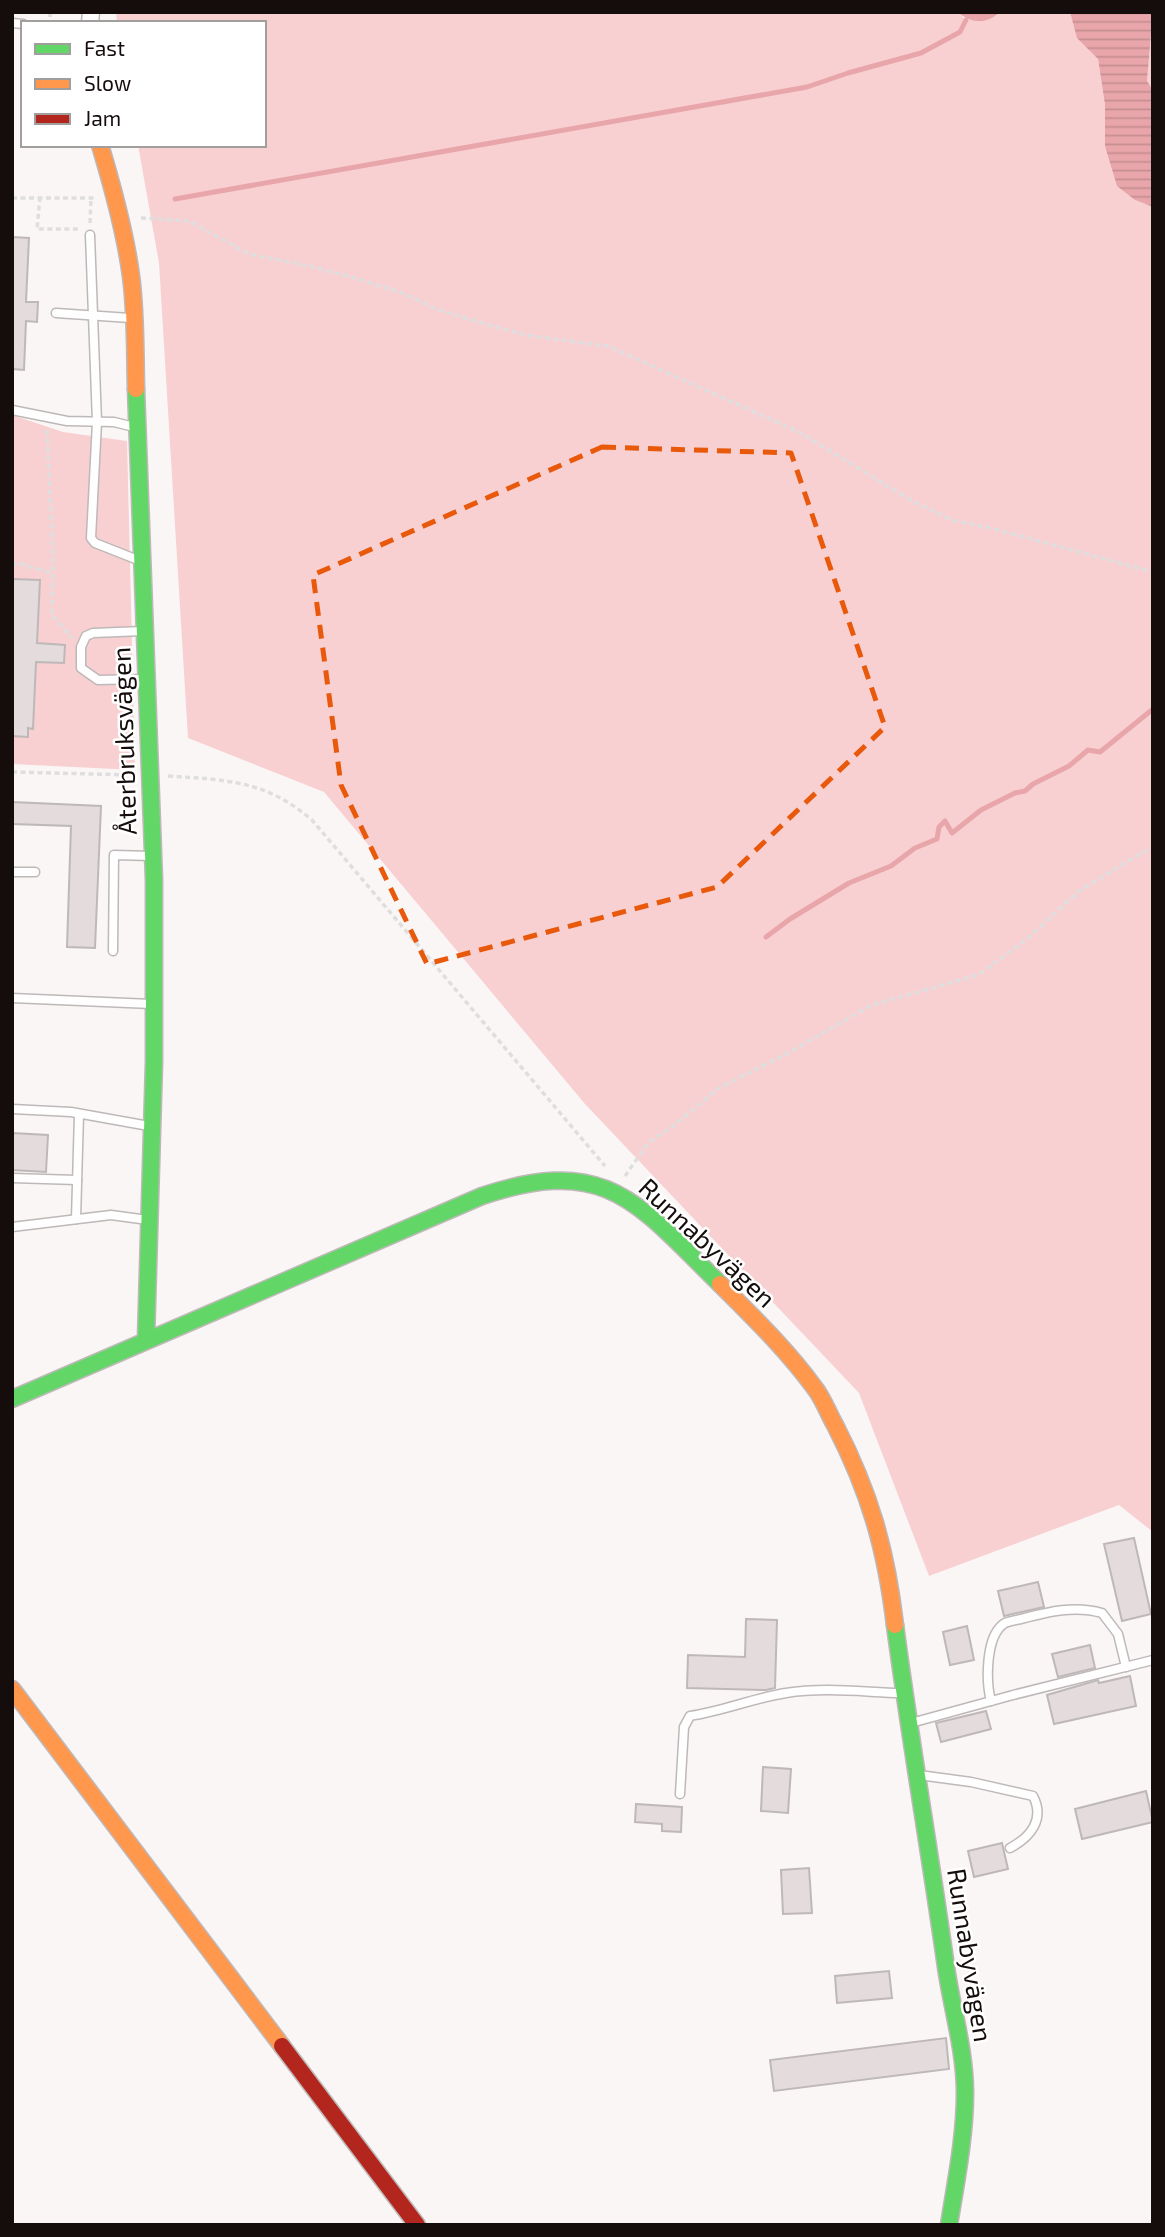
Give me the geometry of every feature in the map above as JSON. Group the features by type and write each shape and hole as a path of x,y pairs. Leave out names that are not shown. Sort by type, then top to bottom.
{"street":[{"name":"Återbruksvägen","path":"101,147 116,198 131,266 133,318 153,856 154,1004 146,1339"},
{"name":"Runnabyvägen","path":"12,1399 146,1339 514,1184 542,1179 567,1179 616,1191 645,1211 765,1329 793,1359 821,1397 852,1462 880,1535 889,1576 908,1724 937,1896 946,1970 961,2043 963,2135 950,2225"},
{"path":"12,1689 417,2225"}],"lane":[{"path":"90,235 97,422 91,538 95,543 141,562"},
{"path":"55,313 133,318"},
{"path":"12,410 46,418 114,422 137,428"},
{"path":"143,631 93,633 86,636 80,647 81,668 98,680 145,679"},
{"path":"113,951 114,855 153,856"},
{"path":"12,872 35,873"},
{"path":"12,998 154,1004"},
{"path":"12,1109 79,1114 152,1127"},
{"path":"76,1219 79,1114"},
{"path":"12,1178 77,1180"},
{"path":"12,1227 111,1215 149,1220"},
{"path":"991,1701 986,1676 992,1644 999,1629 1004,1623 1050,1611 1066,1609 1102,1613 1118,1634 1126,1667"},
{"path":"908,1724 1153,1660"},
{"path":"680,1794 684,1727 690,1716 713,1713 785,1693 834,1690 904,1694"},
{"path":"916,1775 1033,1796 1039,1807 1037,1821 1029,1834 1010,1848"}],"path":[{"path":"40,197 37,229 80,229 90,235 91,198"},
{"path":"12,198 116,198"},
{"path":"120,217 189,221 249,254 355,278 405,294 436,309 495,327 533,336 608,346 799,432 914,502 952,520 995,528 1153,572"},
{"path":"46,418 52,615 80,647"},
{"path":"12,564 51,573"},
{"path":"12,772 149,775 242,782 286,799 312,820 603,1161 616,1191"},
{"path":"616,1191 648,1143 676,1124 719,1088 872,1005 978,975 1027,939 1079,891 1153,848"}],"highlighted area":[{"path":"602,447 791,453 885,727 717,887 427,964 341,785 313,575"}],"shaded area":[{"path":"116,12 957,12 966,20 996,16 1000,12 1070,12 1078,38 1098,59 1105,105 1105,146 1135,200 1153,207 1153,1532 1119,1505 929,1576 859,1393 585,1104 324,792 188,738 159,263 138,147 266,147 266,21 117,21"},
{"path":"957,12 1000,12 990,19 979,21"},
{"path":"1070,12 1153,12 1147,81 1153,90 1153,207 1135,200 1117,186 1105,146 1105,105 1098,59 1077,38"},
{"path":"1153,14 1153,90 1147,81"},
{"path":"12,415 63,432 127,441 135,770 12,764"}],"building":[{"path":"12,237 29,238 26,302 38,302 37,322 26,321 24,370 12,369"},
{"path":"12,579 40,580 37,643 65,645 64,663 36,662 33,729 28,728 28,737 12,736"},
{"path":"12,802 101,806 95,948 67,947 71,826 12,824"},
{"path":"12,1133 48,1135 46,1172 12,1170"},
{"path":"1134,1538 1151,1614 1122,1621 1104,1544"},
{"path":"1038,1582 1044,1607 1004,1616 998,1591"},
{"path":"746,1619 777,1620 775,1688 687,1688 688,1655 745,1657"},
{"path":"967,1626 974,1660 950,1665 943,1632"},
{"path":"1090,1645 1095,1668 1058,1677 1052,1654"},
{"path":"1130,1676 1136,1706 1054,1724 1047,1695 1098,1680 1099,1683"},
{"path":"986,1711 991,1729 941,1742 936,1723"},
{"path":"763,1767 791,1769 788,1813 761,1811"},
{"path":"1146,1791 1153,1822 1082,1839 1075,1809"},
{"path":"636,1804 682,1807 681,1832 662,1831 662,1824 635,1822"},
{"path":"1002,1843 1008,1869 974,1877 968,1851"},
{"path":"809,1868 812,1913 783,1914 781,1870"},
{"path":"889,1971 892,1998 837,2003 835,1976"},
{"path":"946,2038 949,2069 774,2091 770,2060"}],"waterway":[{"path":"175,199 807,87 921,53 960,32 966,20"},
{"path":"766,937 849,883 891,866 915,848 937,839 939,827 945,821 952,833 981,810 1015,793 1025,791 1033,784 1069,766 1088,750 1100,752 1153,709"}],"traffic: fast":[{"path":"136,389 154,880 154,1062 146,1339"},
{"path":"12,1399 482,1196 525,1184 560,1181 590,1184 617,1194 641,1209 720,1284"},
{"path":"895,1625 964,2077 962,2143 949,2225"}],"traffic: slow":[{"path":"101,147 118,210 131,276 135,318 136,389"},
{"path":"720,1284 804,1373 823,1401 858,1474 875,1522 887,1571 895,1625"},
{"path":"12,1689 282,2046"}],"traffic: jam":[{"path":"282,2046 417,2225"}]}
